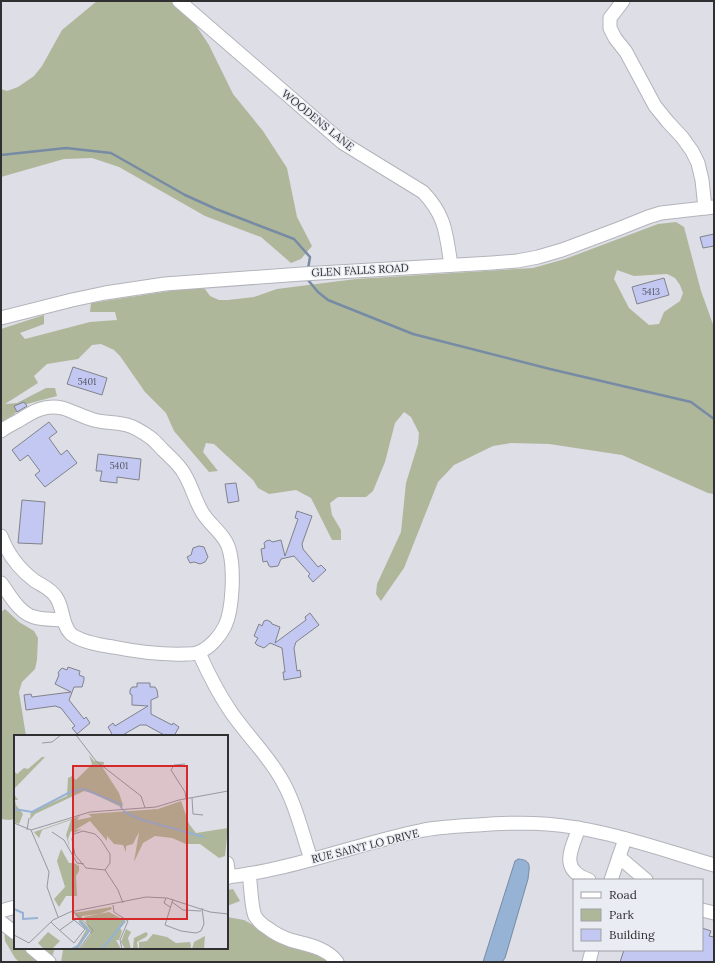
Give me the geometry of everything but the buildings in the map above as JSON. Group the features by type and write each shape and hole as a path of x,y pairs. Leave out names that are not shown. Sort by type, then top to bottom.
{"street":[{"name":"WOODENS LANE","path":"179,1 343,143 423,192 438,211 443,223 447,237 451,265"},
{"path":"623,1 610,18 610,28 615,38 626,52 655,106 692,151 698,163 710,207"},
{"name":"GLEN FALLS ROAD","path":"1,318 72,300 129,288 180,282 510,262 538,257 562,250 648,217 673,211 710,207"},
{"path":"1,431 32,412 50,407 70,410 84,417 101,422 128,426 138,430 150,438 176,463 185,474 201,511 226,542 230,552 232,575 229,613 224,626 217,637 211,645 199,653 171,655 140,653 81,640 67,629 63,620 61,605 57,598 50,589 27,575 12,558 1,536"},
{"path":"1,583 23,611 33,617 63,620"},
{"path":"199,653 210,677 231,712 270,760 281,777 290,795 311,859"},
{"name":"RUE SAINT LO DRIVE","path":"228,877 279,868 394,836 459,826 506,823 561,825 590,830 714,865"},
{"path":"579,828 570,854 570,865 574,872 586,879"},
{"path":"611,879 625,839"},
{"path":"619,857 645,879"},
{"path":"250,874 253,906 256,917 264,926 276,935 330,954 337,962"},
{"path":"1,910 14,907"},
{"path":"703,910 714,914"},
{"path":"1,922 14,933"},
{"path":"33,949 49,962"},
{"path":"589,962 592,951"}],"green space":[{"path":"97,1 188,1 189,15 209,45 233,94 263,131 287,168 297,217 312,246 301,259 291,263 261,237 205,216 119,167 92,158 64,159 1,177 1,89 7,91 18,87 34,76 42,66 62,30"},
{"path":"676,222 684,227 701,291 714,327 714,494 708,493 622,455 549,444 511,443 493,446 454,465 438,482 404,568 381,601 376,594 377,584 401,532 406,483 418,444 419,433 411,417 404,412 395,423 385,462 373,491 366,497 338,497 330,503 332,515 341,530 341,540 332,540 311,498 296,490 269,494 258,488 253,480 214,444 206,443 203,452 218,471 209,472 174,431 166,413 145,392 120,356 114,350 101,344 92,345 78,359 47,364 34,376 38,383 5,404 17,403 46,388 55,388 57,396 27,404 5,421 1,421 1,329 44,315 44,324 20,333 25,339 90,322 117,320 115,312 90,312 91,303 196,287 205,289 210,296 219,300 228,300 254,297 277,289 356,279 533,268 565,259 658,224","holes":["617,270 634,276 667,274 675,278 680,285 683,293 680,301 664,312 659,324 649,325 629,308 614,279"]},
{"path":"5,609 19,622 34,631 38,638 35,669 22,682 19,692 26,735 14,735 14,819 9,820 1,819 1,612"},
{"path":"233,889 240,901 228,906 228,890"},
{"path":"228,917 244,920 280,940 317,952 327,962 61,962 63,950 228,949"},
{"path":"14,924 14,949 55,949 52,962 19,962 5,941 4,926"}],"water":[{"path":"518,859 526,861 529,865 528,879 505,958 502,962 483,962 515,861"}],"waterway":[{"path":"1,155 66,148 111,153 185,195 216,209 294,239 310,257 308,269"},
{"path":"308,278 318,292 328,300 413,334 550,369 691,402 714,419"}]}
